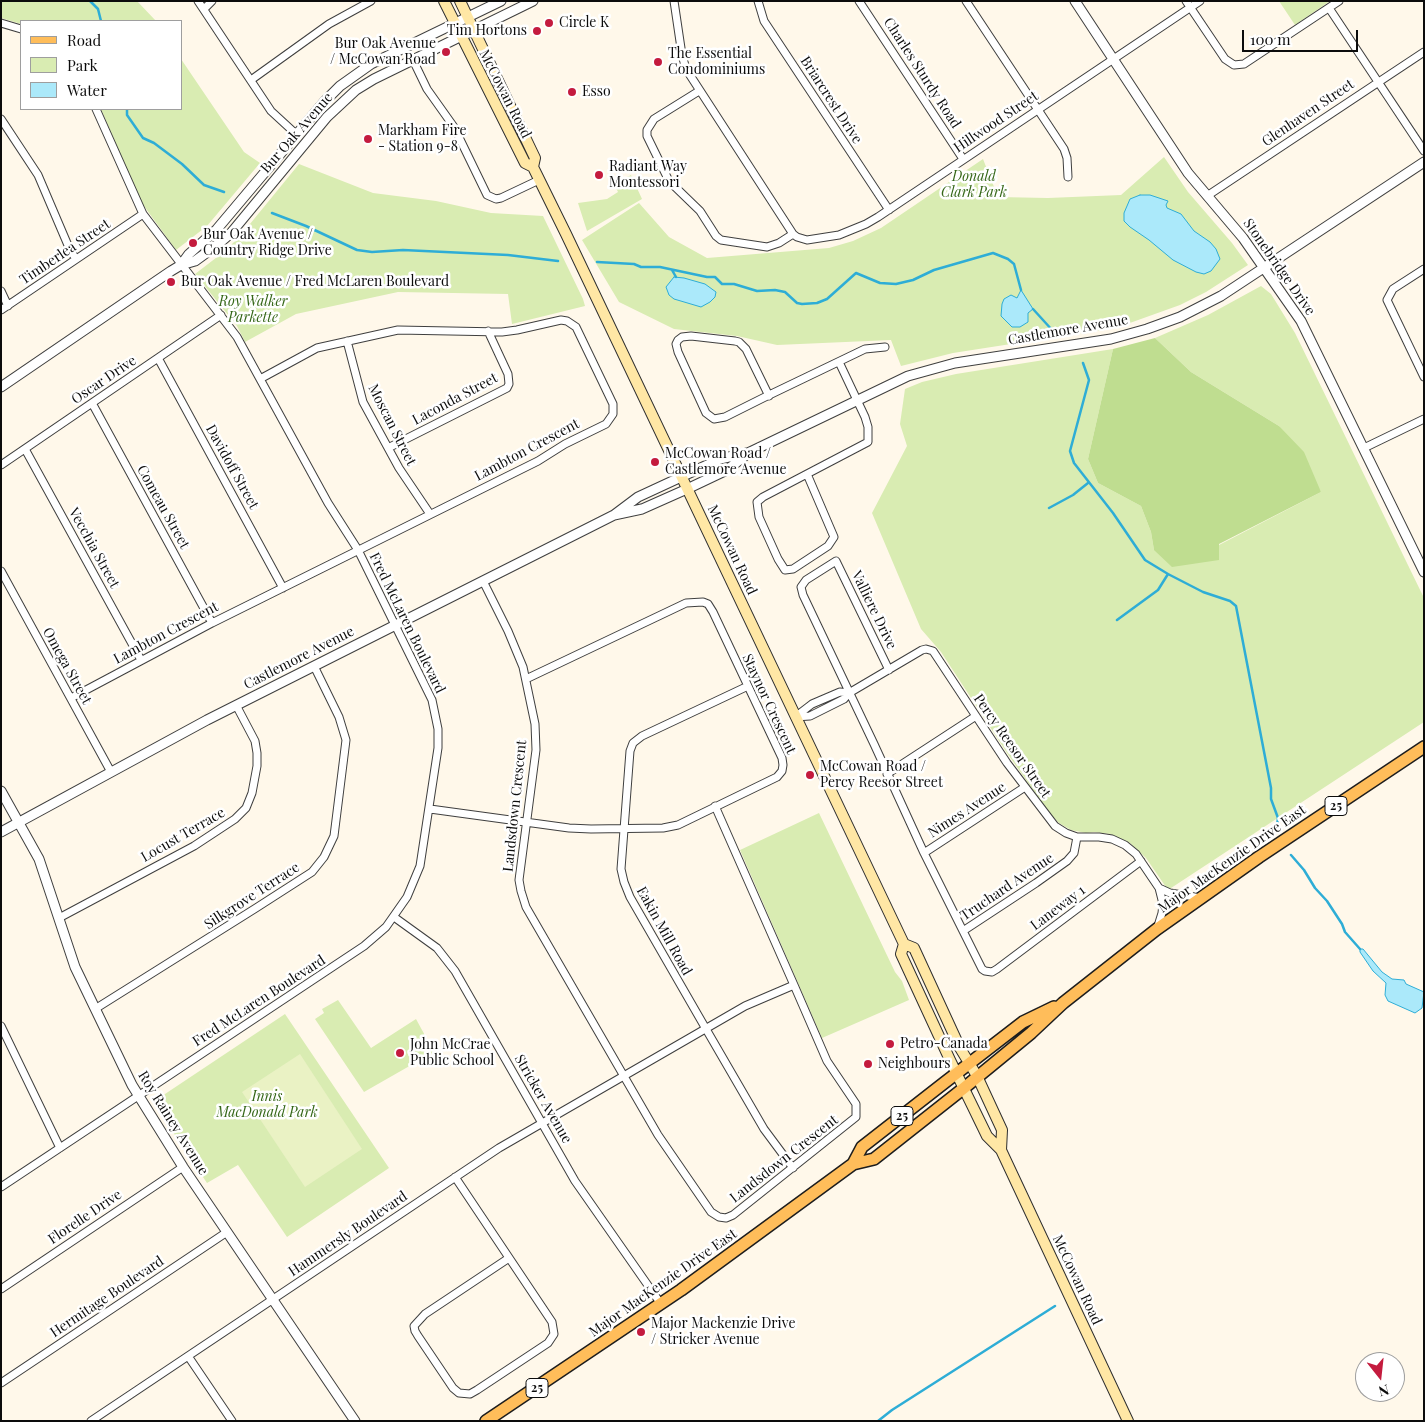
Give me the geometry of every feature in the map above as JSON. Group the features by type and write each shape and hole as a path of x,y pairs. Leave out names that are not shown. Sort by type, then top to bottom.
{"main road":[{"name":"McCowan Road","path":"444,1 524,163 533,167"},
{"name":"McCowan Road","path":"460,1 535,158 533,167 539,180 904,944 901,954 964,1088 987,1136 1002,1150 1128,1421"},
{"name":"Major MacKenzie Drive East","path":"486,1421 661,1304 853,1164 874,1159 1031,1033 1062,1003 1157,929 1424,747"},
{"name":"McCowan Road","path":"904,944 914,948 960,1048 977,1076 1002,1130 1002,1150"},
{"name":"Major MacKenzie Drive East","path":"853,1164 862,1147 1023,1022 1062,1003"}],"street":[{"path":"198,1 275,116 296,134"},
{"path":"204,9 212,1"},
{"path":"250,80 329,24 372,1"},
{"name":"Bur Oak Avenue","path":"181,266 189,254 222,224 332,93 371,64 501,1"},
{"name":"Bur Oak Avenue","path":"1,387 181,266 195,262 217,245 231,233 327,117 350,94 374,79 533,1"},
{"path":"674,1 684,62 699,91 794,234 779,243 767,247 721,240 716,236 698,208 669,180 647,136 647,130 654,119 699,91"},
{"name":"Briarcrest Drive","path":"758,1 764,21 889,210"},
{"name":"Charles Sturdy Road","path":"859,1 963,159"},
{"path":"966,1 1064,149 1067,158 1068,177"},
{"name":"Stonebridge Drive","path":"1075,1 1188,173 1239,233 1301,321 1424,572"},
{"name":"Hillwood Street","path":"794,234 807,240 831,237 866,224 1113,59 1188,4 1200,1"},
{"path":"1188,4 1224,60 1234,65 1244,64 1339,1"},
{"path":"1329,8 1424,151"},
{"path":"1,23 20,29"},
{"name":"Glenhaven Street","path":"1207,196 1424,52"},
{"path":"413,60 427,89 454,127 487,195 496,199 501,198 539,180"},
{"name":"Fred McLaren Boulevard","path":"1,1187 364,946 394,918 407,897 423,857 438,748 435,714 428,691 358,550 328,503 237,337 143,214 96,110"},
{"path":"1,119 38,175 70,250 76,259"},
{"name":"Castlemore Avenue","path":"614,515 642,509 687,489 727,470 750,452 899,380 934,368 968,361 1098,341 1147,329 1203,306 1424,162"},
{"name":"Timberlea Street","path":"4,308 143,214"},
{"path":"1424,269 1393,289 1387,300 1424,377"},
{"path":"1,291 4,308"},
{"name":"Oscar Drive","path":"1,465 221,315"},
{"name":"Lambton Crescent","path":"71,698 212,623 538,461 565,444 606,424 613,414 612,404 576,327 561,320 517,330 398,330 312,350 260,378"},
{"name":"Laconda Street","path":"388,448 507,388 509,384 508,374 488,331"},
{"path":"769,396 746,349 739,342 691,336 682,337 678,340 676,344 678,352 709,416 714,419 719,419 769,396 865,349 885,347"},
{"name":"Moscan Street","path":"347,341 359,393 388,448 430,514"},
{"name":"Davidoff Street","path":"158,358 283,588"},
{"path":"807,474 834,537 828,546 793,569 785,570 759,517 757,502 763,497 868,442 866,421 839,362"},
{"name":"Comeau Street","path":"92,403 212,623"},
{"path":"1364,448 1424,419"},
{"name":"Vecchia Street","path":"25,449 141,660"},
{"name":"Castlemore Avenue","path":"1,832 236,705 614,515 638,497 720,459 750,452"},
{"name":"Valliere Drive","path":"849,693 802,591 806,580 836,561 889,670"},
{"name":"Omega Street","path":"1,571 111,772"},
{"name":"Landsdown Crescent","path":"483,581 515,648 526,679 535,724 536,750 519,880 526,907 658,1135 711,1212 719,1217 726,1218 733,1215 854,1120 857,1108 827,1061 715,806"},
{"name":"Staynor Crescent","path":"430,809 526,823 592,829 670,827 777,778 783,765 782,758 708,604 699,601 686,604 526,679"},
{"name":"Percy Reesor Street","path":"796,717 810,716 844,700 849,693 922,650 933,651 1025,787 1055,826 1077,837 1112,839 1130,849 1141,861 1159,888 1163,904 1157,929"},
{"name":"Silkgrove Terrace","path":"95,1009 312,872 324,858 334,836 346,740 340,716 314,666"},
{"name":"Eakin Mill Road","path":"748,686 642,736 633,743 630,751 622,869 626,890 764,1130 793,1168"},
{"path":"849,693 963,931"},
{"name":"Locust Terrace","path":"59,918 194,846 236,819 246,808 252,793 257,753 254,741 236,705"},
{"path":"887,774 976,716"},
{"name":"Nimes Avenue","path":"924,853 1025,787"},
{"name":"Roy Rainey Avenue","path":"1,791 39,859 75,967 138,1096 183,1167 354,1420"},
{"name":"Truchard Avenue","path":"963,931 1036,884 1067,861 1074,853 1077,837"},
{"name":"Laneway 1","path":"963,931 982,969 988,972 997,969 1141,861"},
{"path":"1159,888 1170,893 1200,898"},
{"name":"Stricker Avenue","path":"394,918 426,939 444,955 575,1181 661,1304"},
{"path":"624,1076 745,1006 794,985"},
{"path":"1,1026 60,1148"},
{"name":"Hammersly Boulevard","path":"91,1421 499,1148 624,1076"},
{"name":"Florelle Drive","path":"1,1289 183,1167"},
{"path":"455,1177 552,1322 554,1334 548,1343 477,1390 470,1394 459,1393 453,1388 414,1331 414,1326 424,1314 509,1258"},
{"name":"Hermitage Boulevard","path":"1,1383 227,1232"},
{"path":"188,1356 232,1421"}],"green space":[{"path":"1,1 137,1 155,20 20,20 20,24 1,18"},
{"path":"1279,1 1330,1 1295,25"},
{"path":"182,60 244,152 260,163 207,226 176,250 141,202 101,110 182,110"},
{"name":"Donald Clark Park","path":"1164,157 1188,192 1232,243 1248,265 1206,292 1180,305 1127,324 1101,330 953,353 901,366 891,340 777,345 737,336 674,329 619,302 582,240 639,203 669,237 707,258 829,248 853,241 881,228 983,159 998,197 1048,198 1121,195"},
{"name":"Roy Walker Parkette","path":"299,164 373,193 436,201 491,213 543,216 585,306 512,324 508,294 398,292 296,314 245,342 237,326 195,274 225,251 241,235"},
{"path":"631,175 642,199 587,231 578,203 607,199 618,192 614,184"},
{"path":"1261,286 1271,294 1295,333 1424,598 1424,722 1168,890 1146,858 1130,843 1110,834 1071,830 1059,823 1050,814 1007,753 941,652 921,629 872,513 907,446 900,424 905,389 922,382 956,374 1113,349 1088,459 1098,483 1141,506 1151,532 1154,550 1219,545 1321,492 1279,426 1191,372 1155,338 1208,315"},
{"path":"1155,338 1191,372 1279,426 1304,452 1321,492 1219,544 1219,560 1172,567 1154,550 1151,532 1141,506 1098,483 1088,459 1113,349"},
{"path":"819,813 895,972 902,981 909,1000 822,1038 740,850"},
{"path":"338,1000 371,1048 416,1019 434,1052 364,1092 315,1019 324,1013 322,1009"},
{"name":"Innis MacDonald Park","path":"285,1014 389,1168 287,1237 238,1165 207,1183 153,1102"},
{"path":"300,1054 362,1149 305,1187 242,1092"}],"water":[{"path":"1140,195 1150,195 1168,201 1167,208 1181,214 1194,231 1210,242 1216,249 1220,259 1211,271 1204,274 1196,272 1173,260 1124,221 1124,213 1130,199"},
{"path":"674,277 705,284 716,292 715,297 701,307 674,299 669,295 666,287"},
{"path":"1021,290 1033,309 1028,313 1028,322 1020,327 1012,327 1001,316 1002,304 1004,299 1011,295 1017,298"},
{"path":"1360,949 1363,949 1382,972 1392,979 1404,980 1406,984 1424,992 1422,1008 1415,1013 1388,1001 1385,995 1386,983 1373,971 1360,952"}],"waterway":[{"path":"90,1 98,9 101,20"},
{"path":"127,110 127,115 143,138 154,143 182,164 204,185 224,192"},
{"path":"272,213 306,226 357,250 372,252 403,250 508,255 558,261"},
{"path":"597,262 634,264 641,267 660,267 715,277 722,284 734,284 757,291 775,290 785,292 797,303 802,304 817,303 827,299 856,273 880,283 896,284 913,280 934,270 993,253 1008,259 1014,264 1021,290"},
{"path":"672,270 676,277"},
{"path":"1033,309 1053,331"},
{"path":"1083,363 1089,380 1070,451 1074,463 1113,513 1145,560 1203,592 1230,601 1236,606 1271,788 1271,799 1278,818 1277,826"},
{"path":"1049,508 1073,495 1088,483"},
{"path":"1117,620 1158,590 1168,574"},
{"path":"1291,855 1327,901 1345,932 1360,949"},
{"path":"878,1421 892,1410 1055,1306"}],"place":[{"name":"Circle K","path":"549,23"},
{"name":"Tim Hortons","path":"537,31"},
{"name":"Bur Oak Avenue / McCowan Road","path":"446,52"},
{"name":"The Essential Condominiums","path":"658,62"},
{"name":"Esso","path":"572,92"},
{"name":"Markham Fire - Station 9-8","path":"368,139"},
{"name":"Radiant Way Montessori","path":"599,175"},
{"name":"Bur Oak Avenue / Country Ridge Drive","path":"193,243"},
{"name":"Bur Oak Avenue / Fred McLaren Boulevard","path":"171,282"},
{"name":"McCowan Road / Castlemore Avenue","path":"655,462"},
{"name":"McCowan Road / Percy Reesor Street","path":"810,775"},
{"name":"Petro-Canada","path":"890,1044"},
{"name":"John McCrae Public School","path":"400,1053"},
{"name":"Neighbours","path":"868,1064"},
{"name":"Major Mackenzie Drive / Stricker Avenue","path":"641,1332"}]}
